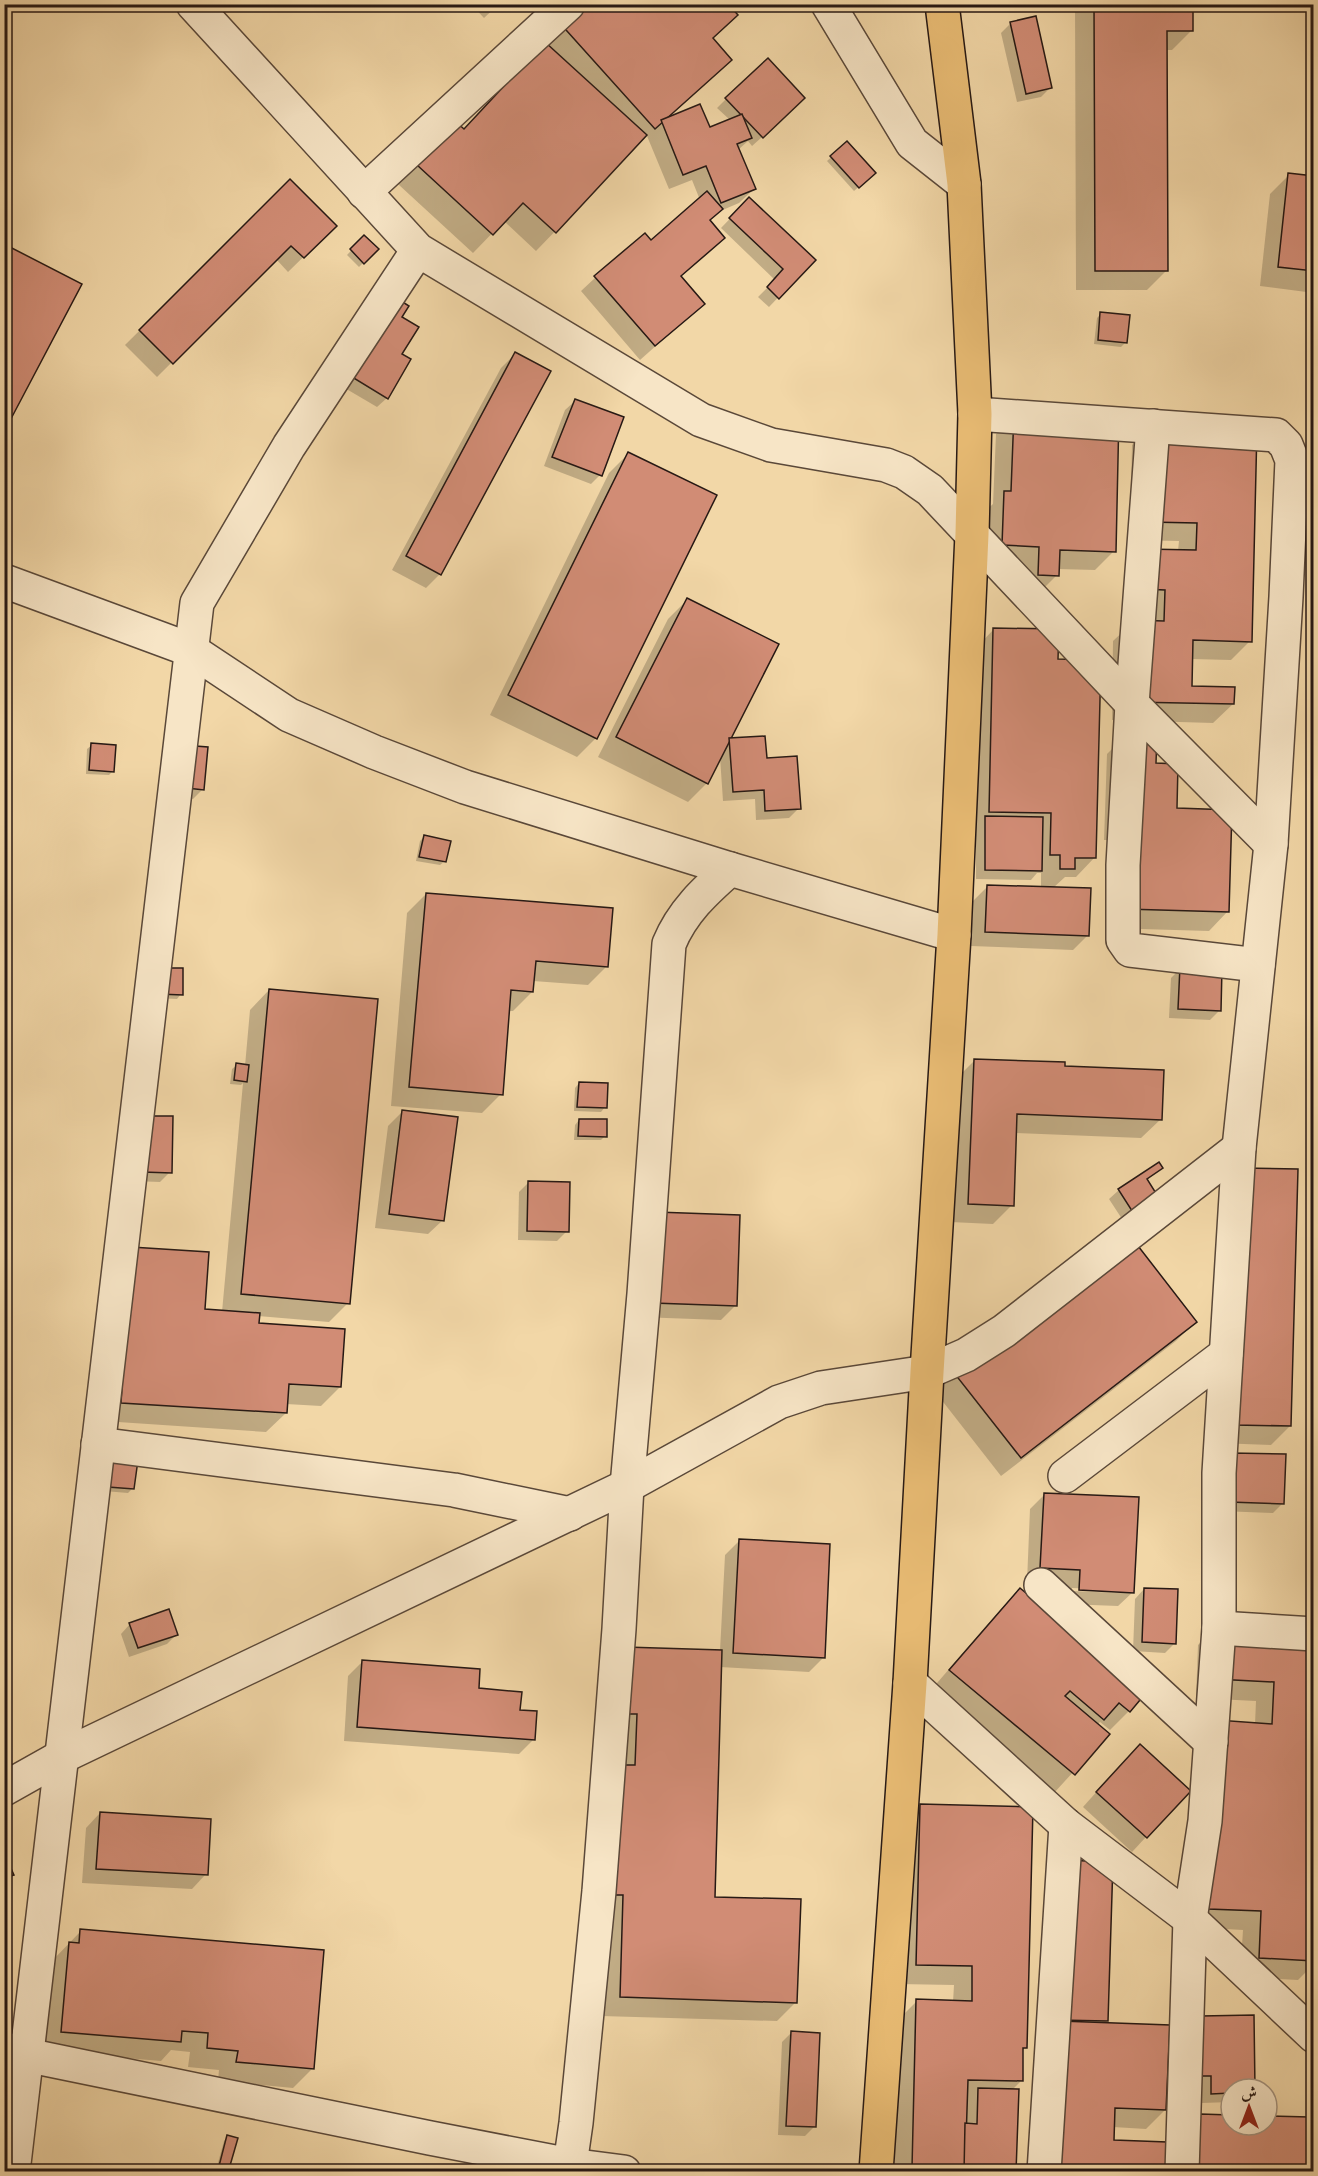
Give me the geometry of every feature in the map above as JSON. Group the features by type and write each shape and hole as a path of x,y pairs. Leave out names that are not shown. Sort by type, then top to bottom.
{"main road":[{"path":"876,2172 910,1683 954,935 972,534 975,414 963,184 942,4"}],"street":[{"path":"193,4 418,250 701,420 771,445 886,465 904,472 930,490 1132,704 1270,844"},
{"path":"364,192 568,4"},
{"path":"828,4 912,143 963,184"},
{"path":"13,2172 15,2052 61,1757 197,603 289,446 418,250"},
{"path":"975,414 1276,435 1286,445 1292,460 1286,597 1270,844 1239,1148 1219,1473 1219,1628 1205,1821 1190,1918 1182,2172"},
{"path":"1154,426 1132,704 1123,865 1122,933 1126,946 1130,950 1258,965"},
{"path":"4,580 191,650 289,715 374,752 465,787 954,935"},
{"path":"569,2168 576,2123 599,1891 619,1629 627,1486 644,1294 669,944 677,924 708,889 730,869"},
{"path":"4,1789 61,1757 627,1486 779,1402 821,1388 927,1372 966,1355 1004,1331 1239,1148"},
{"path":"1065,1476 1226,1354"},
{"path":"98,1444 454,1490 570,1514"},
{"path":"1041,1585 1211,1742"},
{"path":"1219,1628 1314,1634"},
{"path":"910,1683 1066,1825 1190,1918 1314,2036"},
{"path":"1044,2172 1066,1825"},
{"path":"15,2052 569,2168 624,2172"}],"building":[{"path":"556,4 728,4 738,15 713,38 732,60 655,129 549,11"},
{"path":"1094,4 1193,4 1193,31 1167,31 1168,271 1095,271"},
{"path":"1036,16 1052,88 1026,94 1010,22"},
{"path":"545,42 647,135 556,233 523,203 493,235 404,153 443,110 464,129"},
{"path":"768,58 805,98 763,138 725,98"},
{"path":"700,104 710,127 742,114 752,138 737,144 756,189 721,203 706,166 683,175 661,120"},
{"path":"847,141 876,173 859,188 830,156"},
{"path":"1288,173 1314,176 1314,271 1278,267"},
{"path":"290,179 337,226 304,258 291,246 173,364 139,330"},
{"path":"707,191 723,209 710,220 725,238 681,276 705,304 655,346 594,276 645,233 651,240"},
{"path":"749,197 816,260 779,299 767,287 783,269 729,218"},
{"path":"364,235 379,249 364,264 350,249"},
{"path":"4,244 82,284 4,432"},
{"path":"398,299 409,306 402,317 419,327 402,354 411,359 388,399 352,377"},
{"path":"1100,312 1130,315 1127,343 1098,340"},
{"path":"515,352 551,371 441,575 406,556"},
{"path":"575,399 624,417 602,476 552,457"},
{"path":"1014,413 1119,413 1116,552 1060,550 1059,576 1038,575 1039,547 1002,545 1004,491 1011,491"},
{"path":"1151,424 1257,427 1252,642 1193,640 1192,686 1235,687 1234,704 1130,702 1132,620 1164,621 1165,590 1143,589 1145,549 1196,550 1197,523 1148,522"},
{"path":"628,452 717,495 597,739 508,695"},
{"path":"687,598 779,644 708,784 616,737"},
{"path":"993,628 1059,629 1058,659 1101,660 1096,858 1075,858 1075,869 1060,869 1060,855 1050,855 1051,813 989,812"},
{"path":"1126,733 1157,735 1156,763 1178,764 1177,808 1232,810 1229,912 1125,909"},
{"path":"765,736 767,758 797,756 801,809 765,811 764,790 733,792 729,738"},
{"path":"91,743 116,745 114,772 89,770"},
{"path":"182,745 208,747 204,790 178,787"},
{"path":"985,816 1043,817 1042,871 985,870"},
{"path":"424,835 451,841 446,862 419,857"},
{"path":"987,885 1091,888 1089,936 985,932"},
{"path":"426,893 613,908 608,967 536,961 533,992 511,990 503,1095 409,1087"},
{"path":"1180,966 1222,968 1221,1011 1178,1009"},
{"path":"159,968 183,968 183,995 158,994"},
{"path":"269,989 378,999 350,1304 241,1294"},
{"path":"974,1059 1065,1062 1065,1066 1164,1070 1162,1120 1017,1114 1014,1206 968,1204"},
{"path":"236,1063 249,1065 247,1082 234,1080"},
{"path":"579,1082 608,1083 607,1108 577,1107"},
{"path":"402,1110 458,1117 444,1221 389,1214"},
{"path":"144,1116 173,1116 172,1173 142,1172"},
{"path":"579,1119 607,1119 607,1137 578,1136"},
{"path":"1159,1162 1163,1168 1147,1179 1159,1198 1134,1214 1118,1189"},
{"path":"1241,1168 1298,1169 1291,1426 1235,1425"},
{"path":"528,1181 570,1182 569,1232 527,1231"},
{"path":"656,1212 740,1215 737,1306 653,1303"},
{"path":"1128,1233 1197,1322 1021,1458 951,1369"},
{"path":"131,1247 209,1252 205,1309 260,1313 259,1323 345,1329 341,1387 289,1384 287,1413 121,1403"},
{"path":"1231,1453 1286,1454 1284,1504 1229,1502"},
{"path":"111,1457 138,1460 134,1489 108,1487"},
{"path":"1044,1493 1139,1497 1134,1593 1079,1590 1080,1570 1040,1568"},
{"path":"739,1539 830,1544 825,1658 733,1653"},
{"path":"1020,1588 1145,1694 1130,1712 1119,1703 1104,1720 1070,1691 1065,1696 1110,1734 1075,1775 949,1670"},
{"path":"1144,1588 1178,1589 1176,1644 1142,1642"},
{"path":"169,1609 178,1635 138,1648 129,1623"},
{"path":"1217,1624 1314,1629 1314,1961 1259,1958 1261,1911 1208,1909 1217,1720 1272,1724 1274,1682 1215,1679"},
{"path":"625,1647 722,1650 715,1897 801,1899 797,2003 620,1997 623,1895 610,1895 614,1765 635,1765 637,1714 623,1714"},
{"path":"362,1660 480,1669 479,1688 522,1692 520,1710 537,1711 535,1740 357,1727"},
{"path":"1140,1744 1191,1791 1147,1838 1096,1792"},
{"path":"920,1804 1033,1807 1027,2048 1023,2048 1023,2081 968,2080 965,2170 912,2168 916,1999 972,2001 972,1966 916,1965"},
{"path":"100,1812 211,1819 208,1875 96,1869"},
{"path":"4,1853 14,1875 4,1878"},
{"path":"1062,1860 1113,1862 1108,2021 1057,2020"},
{"path":"80,1929 324,1950 314,2069 236,2062 238,2051 207,2048 208,2033 182,2031 181,2042 61,2032 69,1942 79,1943"},
{"path":"1254,2015 1255,2077 1219,2077 1219,2094 1211,2094 1211,2076 1202,2076 1201,2016"},
{"path":"1060,2021 1170,2025 1166,2110 1115,2108 1114,2140 1167,2142 1166,2172 1053,2172"},
{"path":"791,2031 820,2033 816,2127 786,2126"},
{"path":"978,2088 1019,2089 1016,2172 964,2172 965,2123 977,2124"},
{"path":"1200,2114 1219,2115 1219,2137 1279,2137 1279,2116 1309,2117 1307,2172 1198,2172"},
{"path":"227,2135 238,2138 229,2169 219,2166"},
{"path":"588,2164 702,2172 587,2172"}]}
